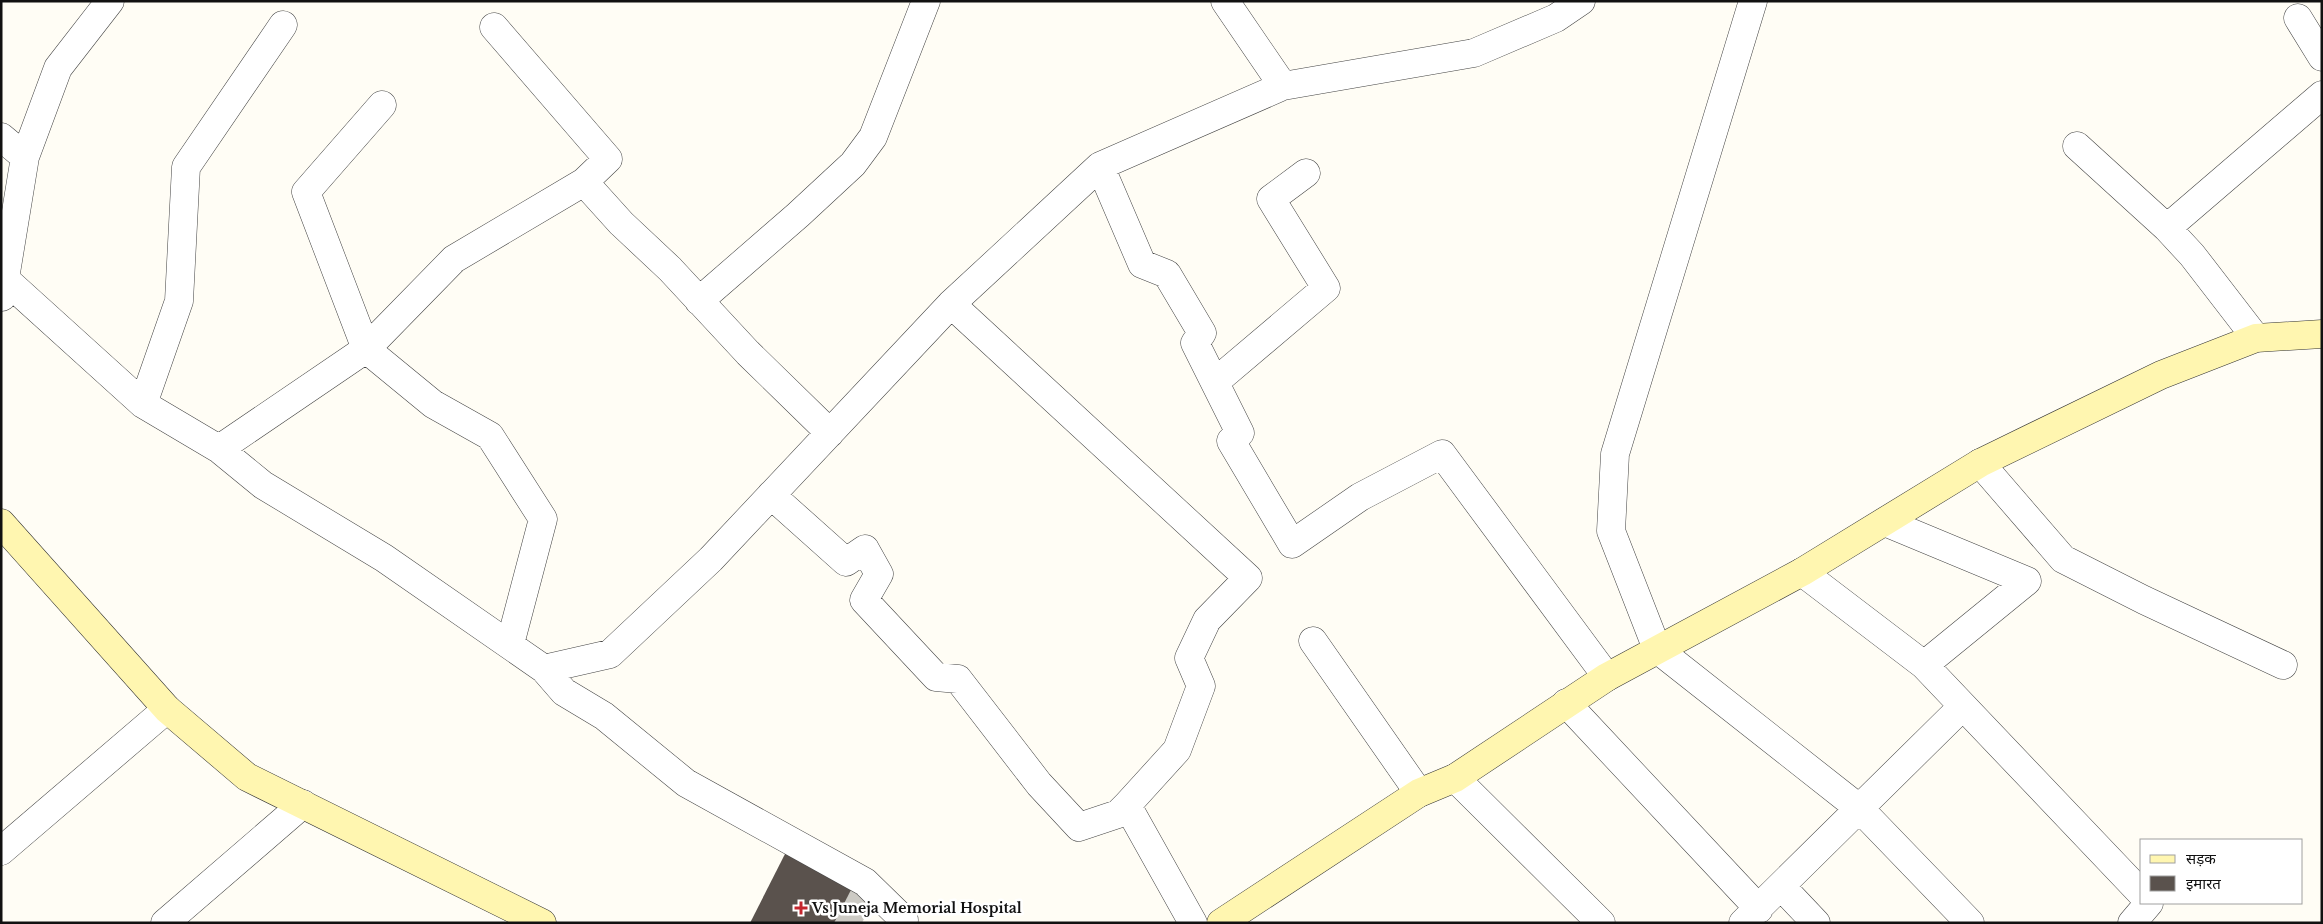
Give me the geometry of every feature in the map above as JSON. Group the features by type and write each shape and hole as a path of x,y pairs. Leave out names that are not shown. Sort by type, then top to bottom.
{"main road":[{"path":"1221,923 1419,793 1455,778 1607,677 1802,572 1980,463 2161,375 2256,338 2322,334"},
{"path":"1,523 167,710 247,777 542,923"}],"street":[{"path":"110,1 58,68 25,157 3,291 143,404 220,449 263,484 384,558 510,644 544,669 564,692 604,716 686,783 865,882 904,920"},
{"path":"699,301 798,215 853,164 873,137 926,1"},
{"path":"1226,1 1283,86"},
{"path":"544,669 610,654 711,559 951,304 1100,166 1283,86 1474,53 1556,18 1581,1"},
{"path":"1753,1 1615,454 1611,531 1656,649 1860,809 1970,923"},
{"path":"2298,18 2322,57"},
{"path":"143,404 179,301 186,166 283,25"},
{"path":"220,449 366,349 454,259 584,182 608,159 494,27"},
{"path":"2167,228 2322,95"},
{"path":"382,105 306,192 366,349 433,404 490,436 543,519 510,644"},
{"path":"1,137 25,157"},
{"path":"2077,146 2167,228 2192,255 2256,338"},
{"path":"1100,166 1142,264 1167,274 1202,334 1195,343 1240,433 1231,441 1292,544 1360,498 1442,454 1607,677"},
{"path":"1215,382 1326,288 1272,199 1306,173"},
{"path":"584,182 622,223 670,269 748,353 830,433"},
{"path":"771,495 846,562 865,549 879,574 864,600 936,678 958,679 1039,784 1079,827 1118,814 1127,805 1177,750 1201,686 1189,658 1207,620 1248,578 951,304"},
{"path":"1980,463 2063,558 2144,600 2283,665"},
{"path":"1885,522 2027,581 1924,665"},
{"path":"1802,572 1924,665 2140,892"},
{"path":"1313,642 1419,793"},
{"path":"1566,703 1751,916 1963,706"},
{"path":"1,851 167,710"},
{"path":"1455,778 1601,923"},
{"path":"165,923 303,804"},
{"path":"1127,805 1193,923"},
{"path":"1781,886 1816,923"},
{"path":"2132,923 2148,904"}],"building":[{"path":"786,852 853,886 834,923 750,923"}],"place":[{"name":"Vs Juneja Memorial Hospital","path":"801,908"}]}
